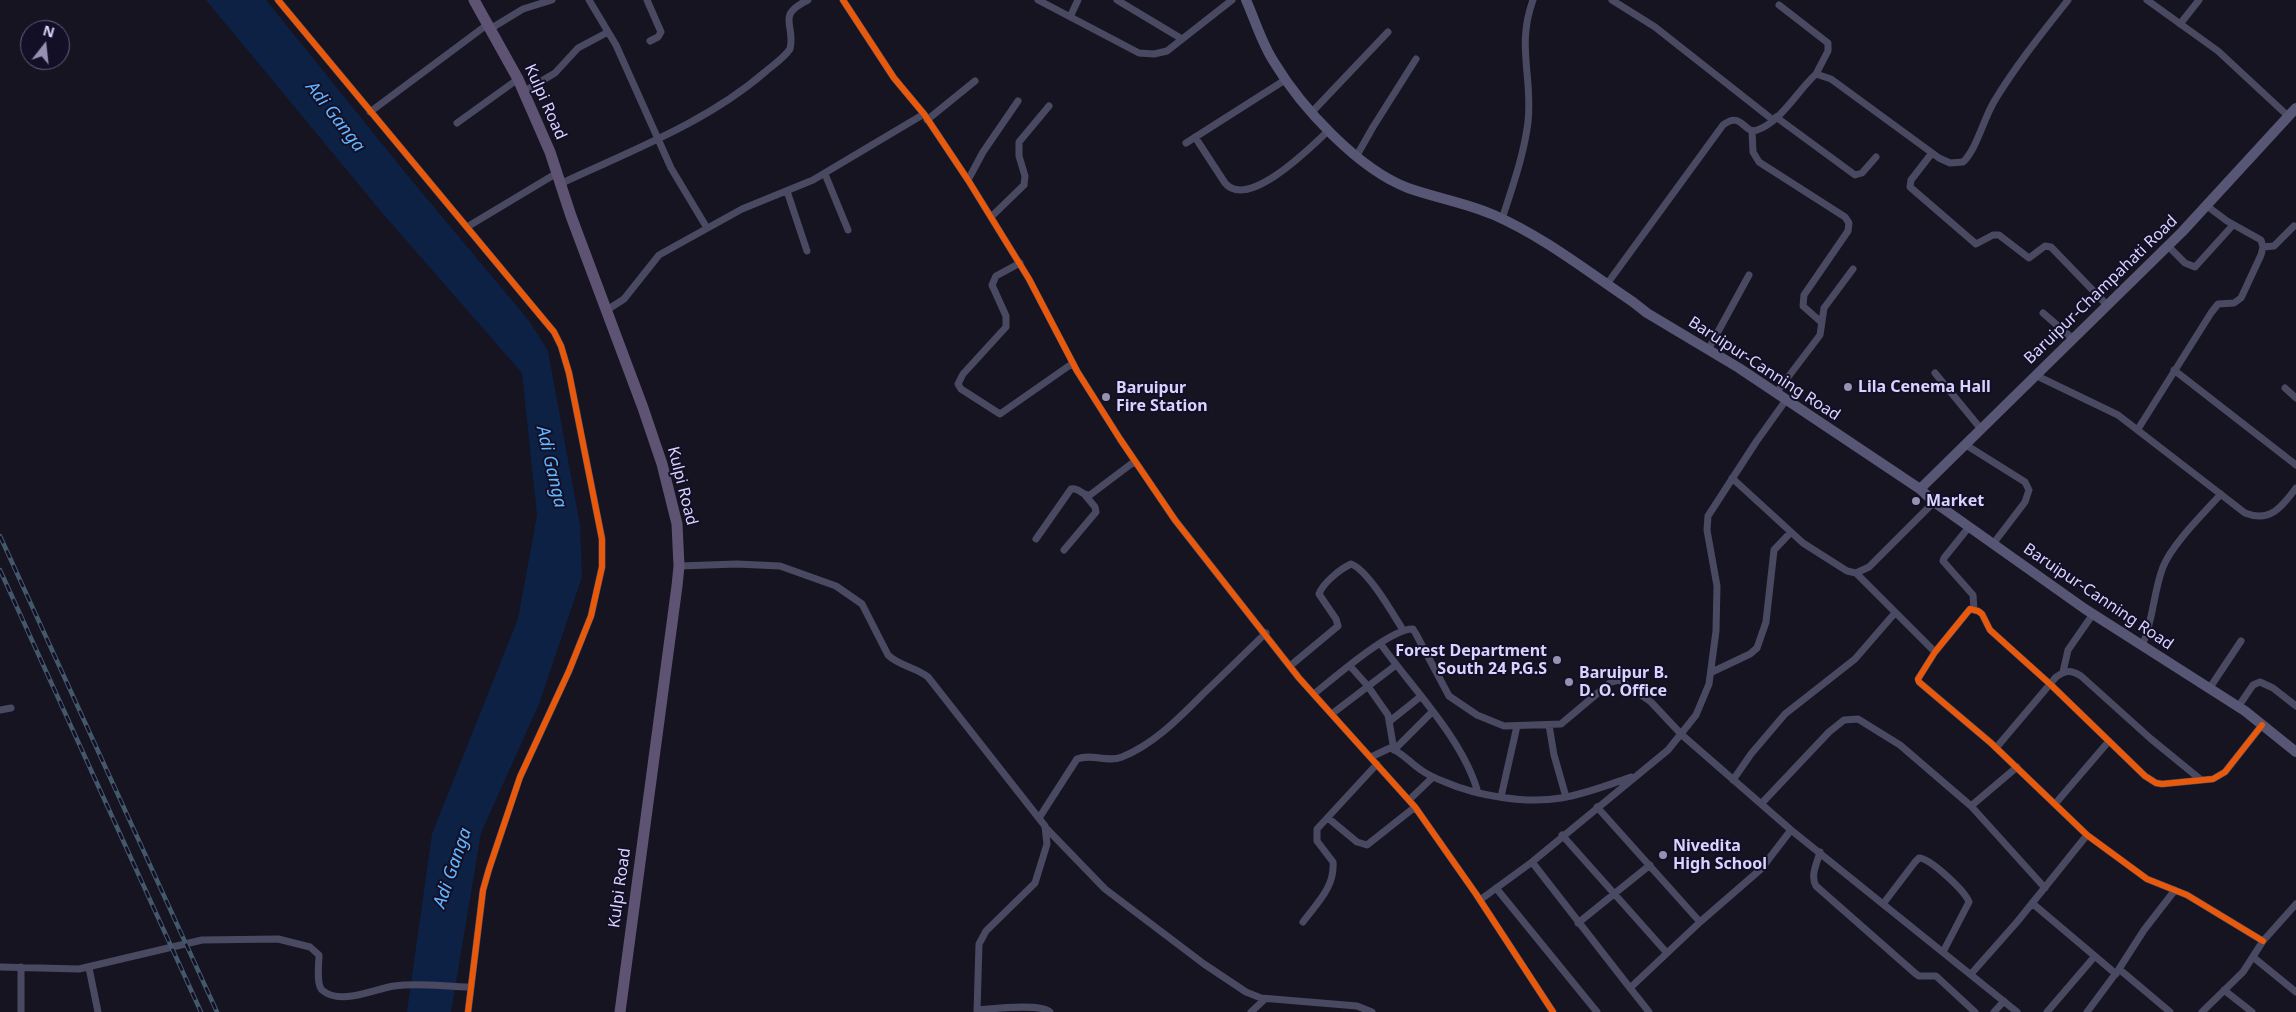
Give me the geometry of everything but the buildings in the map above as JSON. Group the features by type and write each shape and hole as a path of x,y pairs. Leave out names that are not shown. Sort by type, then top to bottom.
{"main road":[{"name":"Kulpi Road","path":"474,0 518,79 559,179 662,464 677,524 679,566 620,1012"},
{"name":"Baruipur-Canning Road","path":"1246,0 1272,61 1285,80 1312,112 1356,157 1378,173 1407,187 1502,219 1519,227 1607,284 1647,313 1776,393 1920,489 1934,502 2093,614 2238,707 2296,752"},
{"name":"Baruipur-Champahati Road","path":"1920,489 2168,246 2296,108"}],"street":[{"path":"278,0 550,326 561,346 569,373 603,554 587,627 520,777 496,843 483,890 468,1012"},
{"path":"370,112 489,26 523,9 552,0"},
{"path":"589,0 608,32 672,168 707,228"},
{"path":"647,0 661,32 658,37 650,41"},
{"path":"467,227 559,179 658,138 723,103 754,82 787,53 791,43 787,17 790,11 808,0"},
{"path":"843,0 894,78 926,117 968,180 1020,263 1073,363 1175,520 1266,633 1290,666 1415,807 1480,900 1553,1012"},
{"path":"1070,17 1078,0"},
{"path":"1117,0 1182,39"},
{"path":"1041,1 1144,54 1163,53 1232,0"},
{"path":"1502,219 1528,122 1525,35 1528,16 1534,0"},
{"path":"1612,0 1655,26 1775,118 1855,175 1860,176 1876,157"},
{"path":"1816,74 1831,79 1932,152 1950,163 1958,163 1966,159 1992,106 2012,72 2068,0"},
{"path":"2147,0 2237,67 2288,116"},
{"path":"2180,24 2199,0"},
{"path":"1607,284 1723,125 1729,121 1736,120 1752,131 1758,130 1775,118 1816,74 1828,51 1828,43 1779,5"},
{"path":"523,92 555,72 578,48 608,32"},
{"path":"1312,112 1388,32"},
{"path":"1356,157 1416,59"},
{"path":"457,123 518,79"},
{"path":"1186,143 1285,80"},
{"path":"607,310 624,300 659,255 755,202 787,191 825,174 926,117 975,81"},
{"path":"968,180 983,152 1018,101"},
{"path":"991,217 1024,185 1025,176 1018,156 1019,142 1049,106"},
{"path":"1195,137 1225,183 1239,191 1257,186 1268,180 1290,165 1330,130"},
{"path":"1752,131 1754,152 1759,162 1845,218 1849,223 1848,231 1804,295 1803,306 1821,322"},
{"path":"1932,152 1913,176 1910,187 1961,233 1976,244 1993,235 1999,235 2029,258 2045,246 2053,248 2107,304"},
{"path":"825,174 848,230"},
{"path":"787,191 807,250"},
{"path":"2138,429 2215,307 2218,304 2234,303 2241,298 2264,247 2261,240 2207,206"},
{"path":"2168,246 2185,263 2195,268 2233,224"},
{"path":"2264,247 2274,246 2294,226"},
{"path":"1020,263 996,276 992,284 1006,316 1006,327 963,374 958,384 961,389 1000,414 1073,363"},
{"path":"1776,393 1820,335 1821,322 1827,304 1853,270"},
{"path":"1708,350 1749,275"},
{"path":"2043,314 2072,338"},
{"path":"2174,370 2296,465"},
{"path":"1935,373 1981,429"},
{"path":"2035,375 2107,408 2138,429 2245,513 2255,517 2263,516 2280,507 2296,488"},
{"path":"2284,388 2296,398"},
{"path":"1480,900 1532,862 1562,835 1639,775 1682,735 1696,715 1712,672 1716,631 1717,593 1707,521 1712,509 1732,478 1786,400"},
{"path":"1966,445 2025,482 2029,490 2025,502 1993,544"},
{"path":"1085,495 1090,495 1135,461"},
{"path":"1732,478 1809,547 1847,571 1856,573 1894,614 1935,652"},
{"path":"1036,539 1069,491 1077,489 1095,507 1096,512 1064,550"},
{"path":"2142,646 2152,621 2165,562 2221,494"},
{"path":"1856,573 1869,567 1934,502"},
{"path":"1970,527 1943,561 1973,595 1974,609"},
{"path":"1712,672 1750,654 1758,648 1766,622 1772,557 1774,550 1791,532"},
{"path":"679,566 737,564 780,566 819,579 846,592 866,610 888,655 894,660 917,669 928,677 1045,826 1105,889 1236,986 1251,995 1265,999 1348,1005 1364,1008 1372,1012"},
{"path":"1290,666 1338,626 1336,619 1319,594 1336,574 1351,564 1358,569 1381,596 1403,630"},
{"path":"1974,609 1970,610 1935,652 1918,677 1920,682 2017,767 2087,835 2147,879 2175,890 2263,942"},
{"path":"1974,609 1982,614 1990,630 2050,684 2145,776 2156,783 2213,779 2224,772 2262,725"},
{"path":"1733,780 1751,754 1785,714 1834,678 1855,659 1894,614"},
{"path":"1996,748 2050,684 2063,672 2068,650 2093,614"},
{"path":"1315,693 1380,643 1403,630 1413,629 1446,691 1453,699 1499,725 1561,724 1611,682 1619,680 1628,684 1651,702 1682,735 1761,804 2017,1012"},
{"path":"1039,818 1077,758 1089,756 1117,758 1137,749 1174,723 1266,633"},
{"path":"2209,689 2241,641"},
{"path":"1380,643 1452,738 1470,768 1478,793"},
{"path":"1333,713 1396,664"},
{"path":"1350,666 1367,685 1386,712 1390,721 1394,750"},
{"path":"2063,672 2073,671 2081,676 2151,739 2200,779"},
{"path":"2238,707 2253,685 2260,682 2273,688 2296,706"},
{"path":"1390,721 1420,697"},
{"path":"0,710 12,708"},
{"path":"1394,750 1432,712"},
{"path":"1761,804 1829,732 1844,720 1850,718 1863,721 1900,746 1971,806 2045,888"},
{"path":"1549,725 1554,755 1566,797"},
{"path":"1501,797 1517,726"},
{"path":"2055,804 2109,741"},
{"path":"1371,757 1385,750 1394,750 1433,777 1478,793 1501,797 1546,800 1566,797 1639,775"},
{"path":"1303,922 1327,891 1331,881 1332,862 1317,841 1317,829 1377,764"},
{"path":"1971,806 2017,767"},
{"path":"1409,800 1433,777"},
{"path":"1328,818 1357,842 1367,845 1415,807"},
{"path":"1597,807 1700,922"},
{"path":"1045,826 1047,844 1035,883 986,931 979,944 977,1011 1035,1008 1050,1012"},
{"path":"1630,988 1700,922 1761,869 1792,830"},
{"path":"1562,835 1668,953"},
{"path":"1971,974 2045,888 2087,835"},
{"path":"1820,852 1814,873 1816,886 1916,974 1920,976 1936,976 1975,1012"},
{"path":"1883,904 1919,858 1925,858 1929,861 1964,894 1969,902 1943,952"},
{"path":"1532,862 1649,1012"},
{"path":"1578,923 1650,865"},
{"path":"1496,888 1597,1012"},
{"path":"2088,1012 2118,971 2144,930 2175,890"},
{"path":"2032,903 2095,956 2118,971 2170,1012"},
{"path":"2205,1011 2243,972 2263,942 2296,904"},
{"path":"0,966 69,970 89,968 196,941 278,939 299,943 316,951 319,956 320,987 324,991 336,996 345,996 391,986 472,987"},
{"path":"2047,1012 2095,956"},
{"path":"2253,957 2296,992"},
{"path":"21,968 21,1012"},
{"path":"89,968 98,1012"},
{"path":"2224,990 2252,1012"},
{"path":"1251,1012 1265,999"},
{"path":"1994,1012 2004,1001"}],"water":[{"name":"Adi Ganga","path":"206,0 266,0 408,176 530,322 548,351 580,525 582,577 539,704 481,833 451,1012 407,1012 432,834 518,619 537,515 522,373 384,215"}],"railway":[{"path":"0,536 217,1012"},
{"path":"0,570 201,1012"}],"cycle path":[{"path":"278,0 554,332 561,346 569,373 602,539 602,567 591,616 569,671 520,777 483,890 468,1012"},
{"path":"843,0 894,78 924,114 968,180 1029,279 1077,371 1175,520 1299,678 1415,807 1476,894 1553,1012"},
{"path":"2262,725 2225,772 2213,779 2156,783 2145,776 2050,684 1990,630 1982,614 1970,609 1935,652 1918,679 1919,682 1991,743 2087,835 2147,879 2187,895 2263,941"}],"place":[{"name":"Lila Cenema Hall","path":"1848,387"},
{"name":"Baruipur Fire Station","path":"1106,397"},
{"name":"Market","path":"1916,501"},
{"name":"Forest Department South 24 P.G.S","path":"1557,660"},
{"name":"Baruipur B. D. O. Office","path":"1569,682"},
{"name":"Nivedita High School","path":"1663,855"}]}
